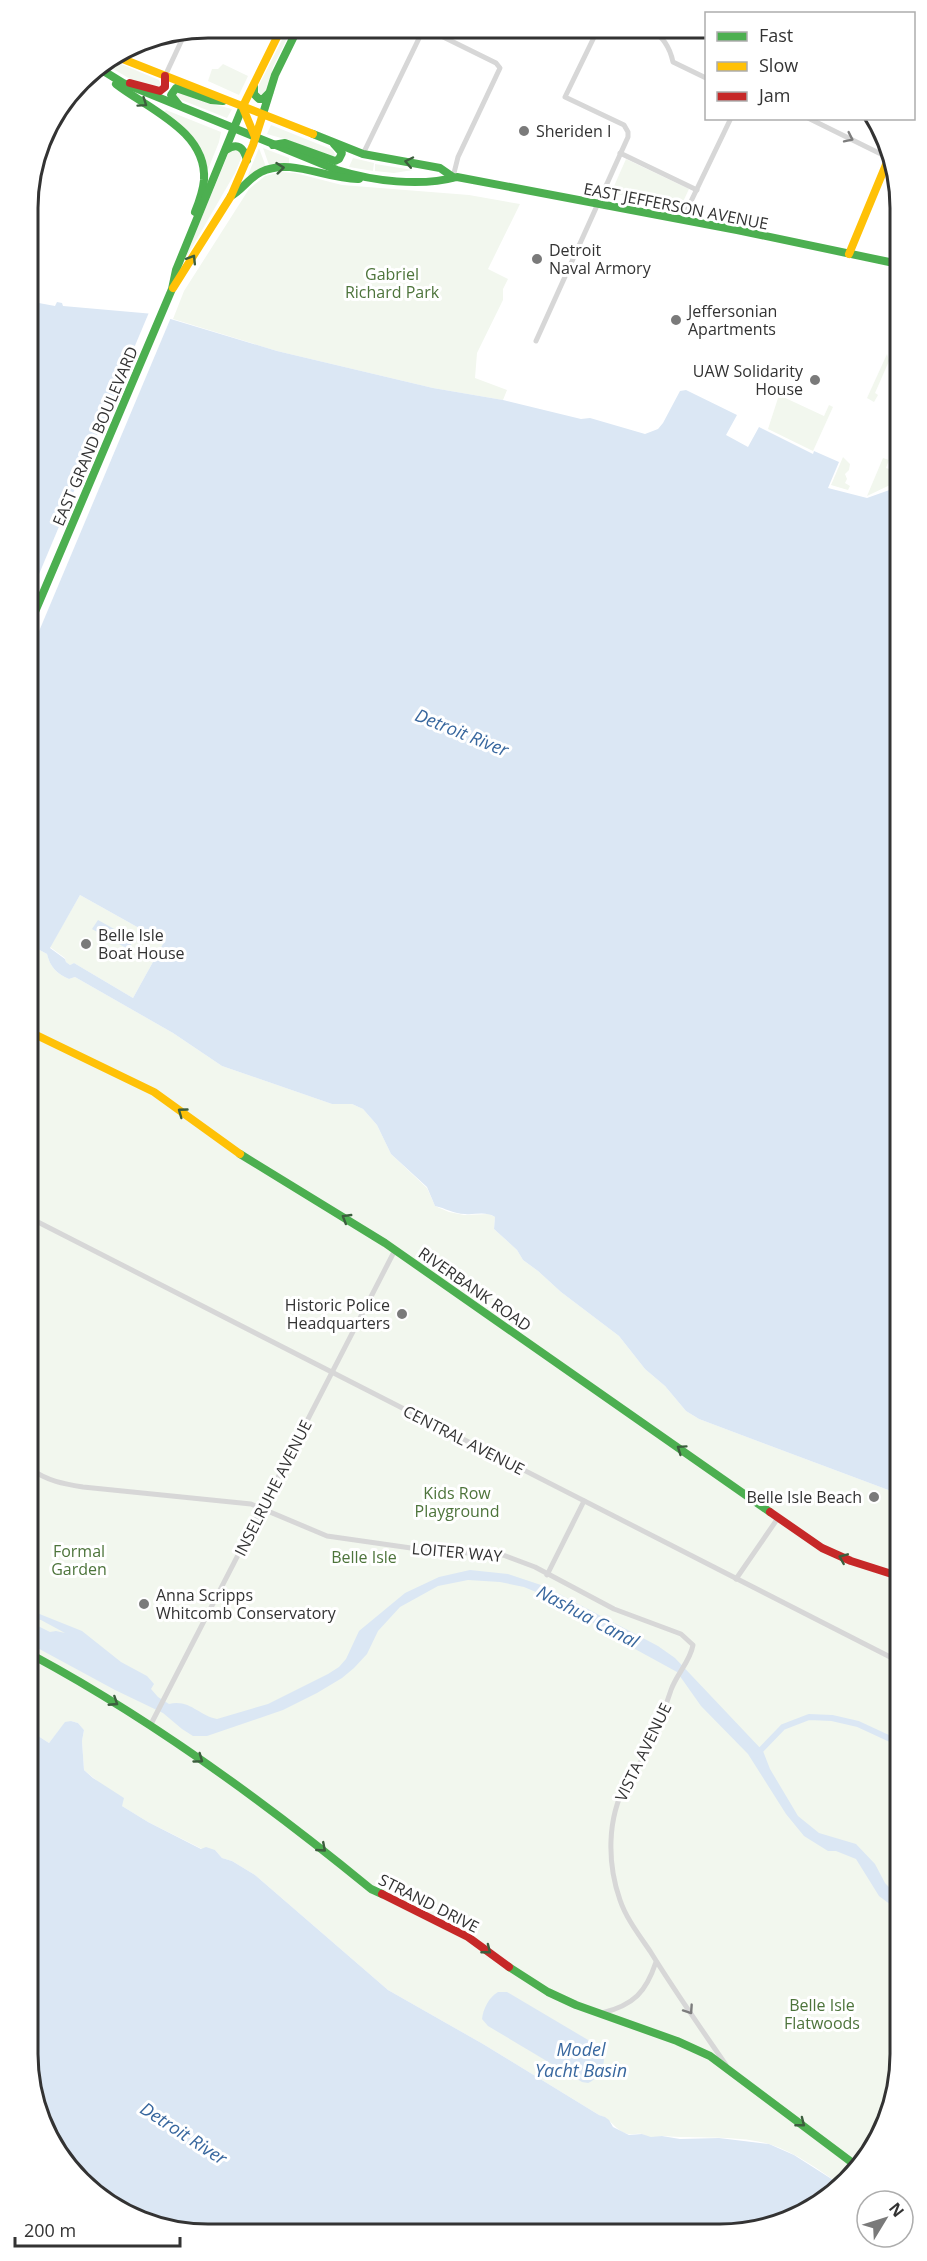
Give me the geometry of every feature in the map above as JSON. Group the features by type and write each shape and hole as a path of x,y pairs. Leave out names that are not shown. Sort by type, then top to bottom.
{"street":[{"name":"EAST GRAND BOULEVARD","path":"38,605 172,289 182,255 234,129 277,38"},
{"name":"EAST GRAND BOULEVARD","path":"172,289 231,196 248,161 275,75 293,38"},
{"path":"363,154 420,38"},
{"path":"445,38 500,66 458,157 453,177"},
{"path":"536,341 628,137 627,130 620,123 565,97 594,38"},
{"path":"661,38 667,45 673,62 705,78"},
{"path":"123,83 161,90 165,87 165,76 182,40"},
{"name":"EAST JEFFERSON AVENUE","path":"124,60 363,154 440,168 453,177 890,262"},
{"name":"EAST JEFFERSON AVENUE","path":"105,72 123,83 182,108 337,170 368,178 439,182 453,177"},
{"path":"104,73 125,91 182,130 198,149 204,166 203,187 182,255"},
{"path":"256,82 253,92 259,99 265,98 272,90"},
{"path":"182,108 172,97 172,92 176,88 213,101 227,101"},
{"path":"243,108 256,138"},
{"path":"682,220 730,120"},
{"path":"812,120 880,152"},
{"path":"273,145 285,143 334,160 339,159 342,153 333,143"},
{"path":"226,150 232,146 239,146 248,161"},
{"path":"620,153 697,190"},
{"path":"231,196 240,192 257,174 277,167 296,168 345,181 368,178"},
{"path":"849,254 885,169"},
{"name":"RIVERBANK ROAD","path":"38,1036 154,1092 231,1148 395,1250 778,1518 836,1555 889,1573"},
{"name":"CENTRAL AVENUE","path":"38,1222 889,1657"},
{"name":"INSELRUHE AVENUE","path":"150,1726 395,1250"},
{"name":"LOITER WAY","path":"38,1475 61,1484 83,1487 250,1504 327,1536 432,1551 503,1555 524,1562 614,1609 681,1634 693,1645"},
{"path":"547,1575 584,1501"},
{"path":"736,1579 778,1518"},
{"name":"VISTA AVENUE","path":"693,1645 660,1724 645,1755 622,1792 612,1830 612,1864 620,1901 656,1962 728,2068"},
{"name":"STRAND DRIVE","path":"38,1658 77,1678 150,1726 298,1829 371,1889 468,1937 531,1983 569,2002 677,2040 710,2056 850,2161"},
{"path":"600,2013 615,2010 636,1998 649,1982 656,1962"}],"green space":[{"path":"283,38 287,38 273,67 266,93 260,95 258,87"},
{"path":"118,63 159,80 161,85 157,87 132,80 111,68"},
{"path":"223,64 248,76 239,95 208,81 212,69 218,69"},
{"path":"181,91 232,109 227,118 179,99 176,94"},
{"path":"166,110 221,132 207,172 198,144 163,113"},
{"path":"271,125 333,150 335,155 331,157 267,134"},
{"path":"236,148 241,151 242,156 235,173 187,256 229,152"},
{"path":"259,148 266,167 249,176 248,175"},
{"path":"263,148 289,158 289,163 269,165"},
{"path":"353,158 374,163 373,171 349,167"},
{"path":"626,159 689,189 681,206 611,193"},
{"path":"375,164 413,170 394,173 375,171"},
{"name":"Gabriel Richard Park","path":"281,172 295,173 342,185 469,195 520,204 488,269 508,279 503,289 503,300 477,353 475,378 507,390 503,400 433,388 277,351 173,319 184,291 249,189 265,176"},
{"path":"887,354 889,361 875,393 878,395 874,402 867,398"},
{"path":"779,395 824,416 829,405 833,407 813,451 768,429"},
{"path":"843,457 850,464 845,474 847,479 845,483 850,486 848,490 831,485"},
{"path":"883,458 889,460 886,468 890,469 890,485 867,496"},
{"path":"80,895 164,942 133,998 74,963 70,965 65,958 50,947"},
{"name":"Belle Isle","path":"38,949 47,954 52,966 61,975 69,979 75,977 173,1033 222,1066 332,1104 352,1104 363,1109 377,1125 391,1154 427,1188 435,1206 464,1215 489,1214 495,1217 494,1229 517,1250 523,1260 619,1336 645,1369 665,1386 686,1411 699,1419 889,1490 889,2064 884,2097 877,2118 861,2148 833,2179 779,2147 757,2141 731,2138 649,2137 624,2132 607,2119 483,2044 388,1990 255,1875 232,1861 222,1858 215,1850 202,1849 122,1806 107,1789 84,1770 82,1741 84,1730 78,1723 71,1721 61,1728 49,1743 38,1736"}],"water":[{"name":"Detroit River","path":"57,302 62,303 63,306 154,314 277,351 433,388 503,400 581,419 590,418 645,434 658,429 680,391 686,390 737,415 726,435 748,447 759,427 813,454 814,451 839,462 828,488 867,498 890,490 889,1490 699,1419 686,1411 665,1386 645,1369 619,1336 523,1260 517,1250 494,1229 495,1217 484,1214 457,1213 435,1206 427,1187 391,1154 377,1125 363,1109 352,1104 332,1104 222,1066 173,1033 75,977 69,979 61,975 52,966 47,954 38,949 38,303 55,306","holes":["80,895 164,942 133,998 74,963 70,965 50,948"]},
{"path":"98,920 134,940 128,949 92,929"},
{"name":"Nashua Canal","path":"470,1570 508,1574 544,1586 658,1646 675,1658 763,1751 770,1769 798,1816 819,1833 856,1844 875,1864 889,1887 889,1904 879,1896 856,1859 836,1851 828,1851 804,1836 786,1814 748,1754 701,1706 677,1672 635,1649 560,1602 524,1587 500,1582 468,1580 438,1586 400,1607 378,1631 367,1654 342,1678 283,1710 207,1736 193,1736 163,1713 38,1648 38,1626 50,1632 65,1633 38,1620 38,1613 82,1631 121,1662 147,1676 154,1684 151,1689 169,1704 183,1704 217,1719 268,1704 339,1667 346,1659 359,1631 405,1593 439,1577"},
{"name":"Detroit River","path":"65,1722 78,1723 84,1730 82,1741 84,1770 124,1798 122,1806 201,1849 206,1847 215,1850 222,1858 232,1861 255,1875 388,1990 605,2117 613,2127 629,2135 642,2134 651,2137 680,2139 719,2138 769,2144 794,2155 832,2180 814,2195 784,2211 763,2218 719,2224 208,2224 164,2218 123,2201 87,2174 60,2138 43,2097 39,2075 38,1736 49,1743"},
{"name":"Model Yacht Basin","path":"498,1992 507,1992 600,2047 604,2062 596,2077 588,2083 582,2082 488,2026 482,2019 484,2011 489,2000"}],"pier":[{"path":"150,310 172,315 38,634 38,577"}],"waterway":[{"path":"756,1755 783,1727 809,1717 832,1718 858,1724 889,1738"}],"traffic: fast":[{"path":"262,117 275,75 293,38"},
{"path":"105,72 123,83 351,174 381,180 412,182 457,177 737,230 890,262"},
{"path":"116,84 173,123 196,148 202,163 204,180 195,212"},
{"path":"254,87 254,94 259,99 263,99 269,93"},
{"path":"179,105 171,95 176,88 211,100 223,101"},
{"path":"38,605 172,289 176,270 243,106"},
{"path":"313,134 363,154 440,168 453,177"},
{"path":"273,145 285,143 335,161 342,153 334,144"},
{"path":"226,150 237,146 244,152 247,160"},
{"path":"231,196 261,172 273,168 297,168 359,179"},
{"path":"240,1154 385,1243 770,1512"},
{"path":"38,1658 121,1707 207,1764 371,1889 382,1894"},
{"path":"509,1967 548,1992 576,2005 677,2041 710,2056 850,2161"}],"traffic: slow":[{"path":"243,106 277,38"},
{"path":"124,60 313,134"},
{"path":"243,108 255,137"},
{"path":"173,288 231,196 253,145 262,117"},
{"path":"849,254 885,168"},
{"path":"38,1036 154,1092 240,1154"}],"traffic: jam":[{"path":"130,83 160,91 165,87 165,76"},
{"path":"770,1512 822,1548 851,1561 889,1573"},
{"path":"382,1894 468,1937 509,1967"}],"place":[{"name":"Sheriden I","path":"524,131"},
{"name":"Detroit Naval Armory","path":"537,259"},
{"name":"Jeffersonian Apartments","path":"676,320"},
{"name":"UAW Solidarity House","path":"815,380"},
{"name":"Belle Isle Boat House","path":"86,944"},
{"name":"Historic Police Headquarters","path":"402,1314"},
{"name":"Belle Isle Beach","path":"874,1497"},
{"name":"Anna Scripps Whitcomb Conservatory","path":"144,1604"}],"park label":[{"name":"Kids Row Playground","path":"457,1502"},
{"name":"Formal Garden","path":"79,1560"},
{"name":"Belle Isle Flatwoods","path":"822,2014"}]}
